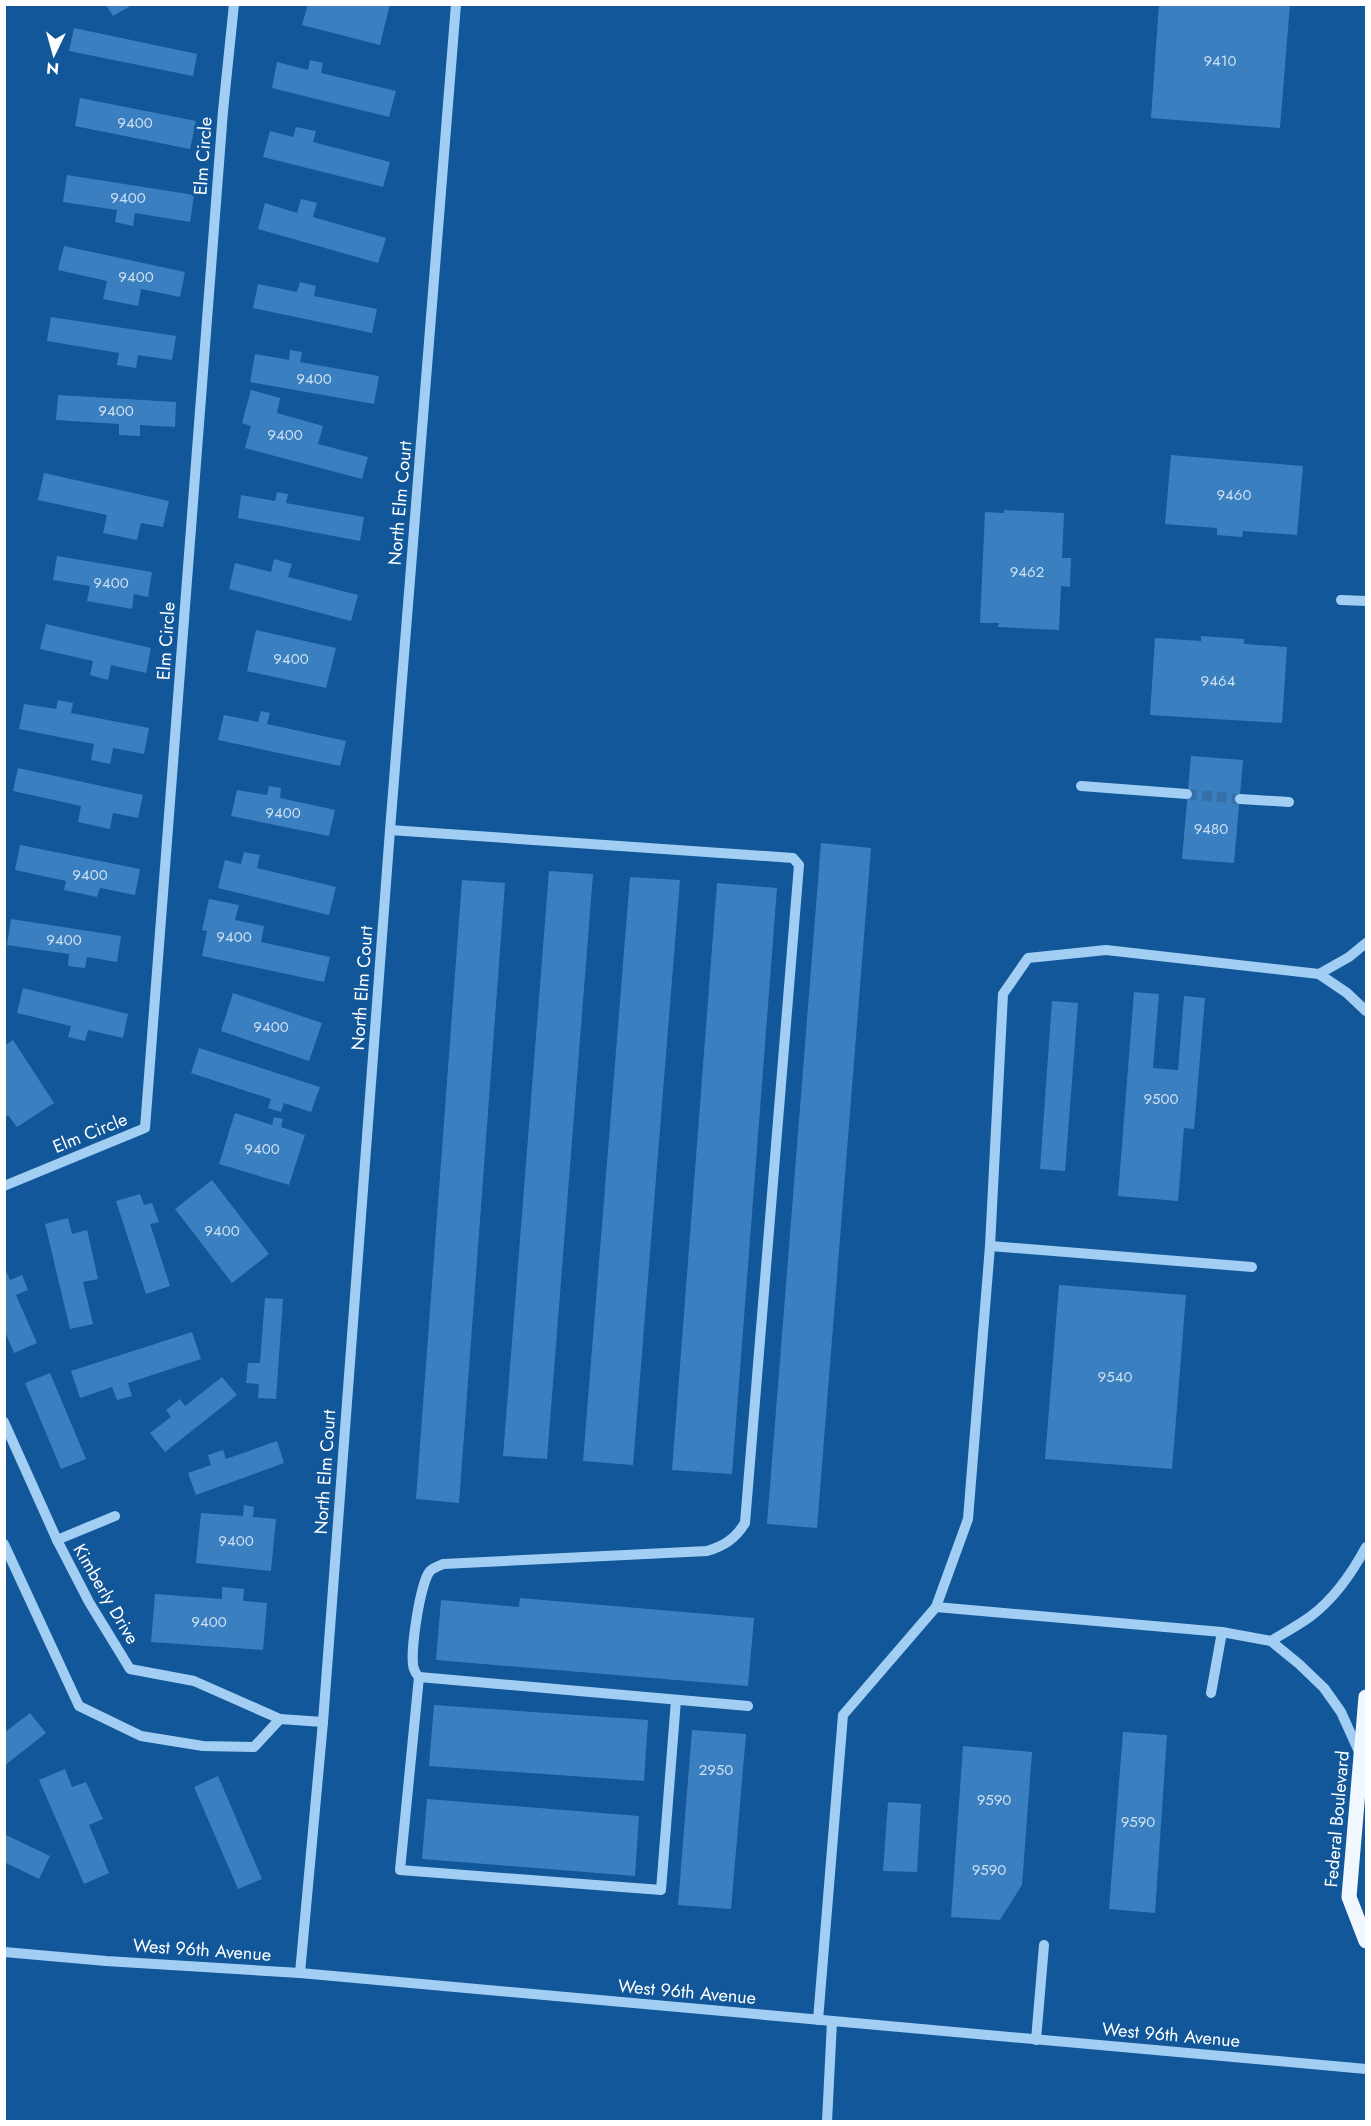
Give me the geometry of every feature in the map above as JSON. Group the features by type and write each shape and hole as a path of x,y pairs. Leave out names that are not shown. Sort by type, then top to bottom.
{"main road":[{"name":"Federal Boulevard","path":"1366,1697 1349,1898 1366,1941"}],"street":[{"name":"Elm Circle","path":"4,1186 145,1128 223,111 234,4"},
{"name":"North Elm Court","path":"300,1973 323,1722 390,830 456,4"},
{"path":"1341,600 1366,601"},
{"path":"1081,786 1187,794"},
{"path":"1240,799 1289,802"},
{"path":"390,830 793,858 799,865 745,1523 738,1534 723,1546 707,1551 443,1564 431,1571 422,1587 417,1612 413,1668 419,1677 400,1870 661,1890 676,1700"},
{"path":"1319,974 1349,957 1366,943"},
{"path":"818,2020 843,1715 936,1607 968,1520 990,1246 1003,994 1028,958 1106,950 1319,974 1347,993 1366,1011"},
{"path":"990,1246 1252,1266"},
{"name":"Kimberly Drive","path":"4,1422 57,1540 88,1602 130,1669 194,1681 280,1719 323,1722"},
{"path":"57,1540 115,1516"},
{"path":"4,1544 80,1706 141,1736 203,1746 254,1747 280,1719"},
{"path":"1271,1641 1312,1616 1332,1597 1353,1572 1366,1547"},
{"path":"936,1607 1222,1632 1271,1641 1324,1688 1341,1712 1362,1757"},
{"path":"1211,1693 1222,1632"},
{"path":"419,1677 748,1707"},
{"path":"1036,2040 1044,1945"},
{"name":"West 96th Avenue","path":"4,1952 300,1973 1366,2069"},
{"path":"827,2121 832,2022"}],"building":[{"path":"308,4 390,4 380,45 302,25"},
{"path":"1159,4 1290,4 1280,128 1151,118"},
{"path":"106,5 132,5 113,16"},
{"path":"74,28 197,54 193,76 69,51"},
{"path":"310,60 323,63 321,73 396,91 389,117 272,88 277,62 308,70"},
{"path":"80,98 196,121 190,149 75,126"},
{"path":"296,127 316,131 313,142 390,162 383,187 263,157 270,131 293,137"},
{"path":"67,175 194,195 190,222 135,213 133,226 115,222 117,210 63,202"},
{"path":"301,199 317,203 313,217 386,238 378,263 258,229 265,203 297,213"},
{"path":"64,246 185,272 180,297 141,289 138,306 103,299 107,281 58,270"},
{"path":"300,282 316,286 314,296 377,309 372,333 253,308 258,284 297,292"},
{"path":"51,317 176,336 172,360 138,355 136,368 117,365 119,353 47,341"},
{"path":"290,350 302,352 300,362 379,376 374,404 250,382 255,354 289,360"},
{"path":"251,390 280,398 277,413 323,426 318,444 368,457 362,479 245,448 251,426 242,423"},
{"path":"58,395 176,402 175,427 140,425 140,436 119,435 119,424 56,420"},
{"path":"1171,455 1303,466 1297,535 1243,531 1242,537 1217,535 1217,528 1165,524"},
{"path":"44,473 169,501 163,527 141,523 137,540 103,533 107,515 38,500"},
{"path":"277,492 288,494 286,503 364,517 360,541 238,518 241,495 275,501"},
{"path":"1004,510 1064,513 1062,558 1071,558 1070,587 1061,586 1059,630 998,627 999,623 980,623 985,512 1004,513"},
{"path":"57,556 152,572 148,597 134,594 132,609 87,601 90,586 53,580"},
{"path":"274,559 292,564 288,577 358,595 351,621 229,589 235,563 271,572"},
{"path":"46,624 151,648 146,673 111,665 108,680 90,675 93,661 40,649"},
{"path":"256,630 336,648 326,688 247,671"},
{"path":"1201,636 1244,639 1244,644 1287,647 1282,723 1150,715 1155,638 1201,641"},
{"path":"58,700 73,703 71,713 149,728 144,754 113,748 110,764 91,760 94,744 19,729 24,704 56,709"},
{"path":"261,711 270,713 267,724 346,741 340,766 218,740 224,715 258,722"},
{"path":"1191,756 1243,760 1234,863 1182,859"},
{"path":"18,768 143,795 138,818 113,813 110,829 78,822 81,806 13,791"},
{"path":"269,786 281,788 280,798 335,810 329,836 231,816 237,790 267,795"},
{"path":"821,843 871,848 817,1528 767,1524"},
{"path":"20,845 140,869 135,895 100,888 97,897 64,890 66,881 15,870"},
{"path":"244,852 260,855 257,868 336,887 329,915 218,888 225,860 241,864"},
{"path":"549,871 593,874 547,1459 503,1456"},
{"path":"630,877 680,880 633,1465 583,1461"},
{"path":"462,880 505,883 459,1503 416,1499"},
{"path":"717,883 777,888 732,1474 672,1470"},
{"path":"209,899 239,905 235,920 264,926 261,942 330,957 324,982 202,956 207,931 202,930"},
{"path":"11,919 121,936 117,962 87,957 85,968 68,966 69,954 7,945"},
{"path":"23,988 128,1014 123,1038 88,1030 85,1041 68,1037 71,1026 17,1013"},
{"path":"1134,992 1159,994 1153,1068 1178,1070 1184,996 1205,998 1194,1129 1184,1128 1178,1201 1118,1196"},
{"path":"233,993 322,1023 309,1061 221,1031"},
{"path":"1052,1001 1078,1003 1065,1171 1040,1169"},
{"path":"13,1040 54,1103 17,1127 8,1115 4,1118 4,1046"},
{"path":"199,1048 320,1087 311,1112 284,1103 281,1112 268,1108 271,1099 191,1073"},
{"path":"235,1113 272,1125 274,1117 283,1119 281,1127 305,1135 289,1185 219,1164"},
{"path":"212,1180 269,1254 232,1283 175,1209"},
{"path":"140,1194 144,1205 152,1203 159,1222 150,1224 170,1286 146,1294 116,1201"},
{"path":"68,1218 72,1234 87,1230 98,1279 83,1282 93,1324 70,1329 45,1224"},
{"path":"4,1267 10,1280 22,1275 28,1290 16,1295 37,1343 14,1353 4,1329"},
{"path":"1059,1285 1186,1295 1172,1469 1045,1459"},
{"path":"265,1298 283,1299 276,1399 258,1398 259,1384 246,1383 248,1363 260,1363"},
{"path":"192,1332 201,1359 128,1383 132,1396 117,1400 112,1387 80,1398 71,1371"},
{"path":"50,1373 86,1459 61,1469 25,1383"},
{"path":"222,1377 237,1395 165,1452 150,1433 171,1417 166,1410 180,1399 185,1406"},
{"path":"277,1441 284,1463 196,1495 188,1473 211,1465 208,1455 223,1450 226,1459"},
{"path":"244,1505 254,1507 253,1517 276,1519 271,1571 196,1563 201,1513 243,1516"},
{"path":"222,1587 244,1589 243,1601 267,1603 263,1650 151,1642 155,1594 222,1599"},
{"path":"520,1598 754,1618 748,1686 436,1660 441,1600 519,1607"},
{"path":"434,1705 648,1720 644,1781 429,1766"},
{"path":"30,1713 46,1733 4,1766 4,1733"},
{"path":"692,1730 746,1734 731,1909 678,1905"},
{"path":"1123,1732 1167,1735 1155,1913 1109,1909"},
{"path":"963,1746 1032,1752 1022,1885 1000,1920 951,1917"},
{"path":"65,1769 72,1787 86,1782 103,1819 89,1825 109,1873 84,1884 39,1780"},
{"path":"218,1776 262,1879 238,1889 194,1787"},
{"path":"427,1799 639,1816 635,1876 422,1859"},
{"path":"888,1802 921,1804 917,1872 883,1871"},
{"path":"4,1834 50,1856 39,1879 4,1862"}],"tunnel":[{"path":"1187,794 1240,799"}]}
